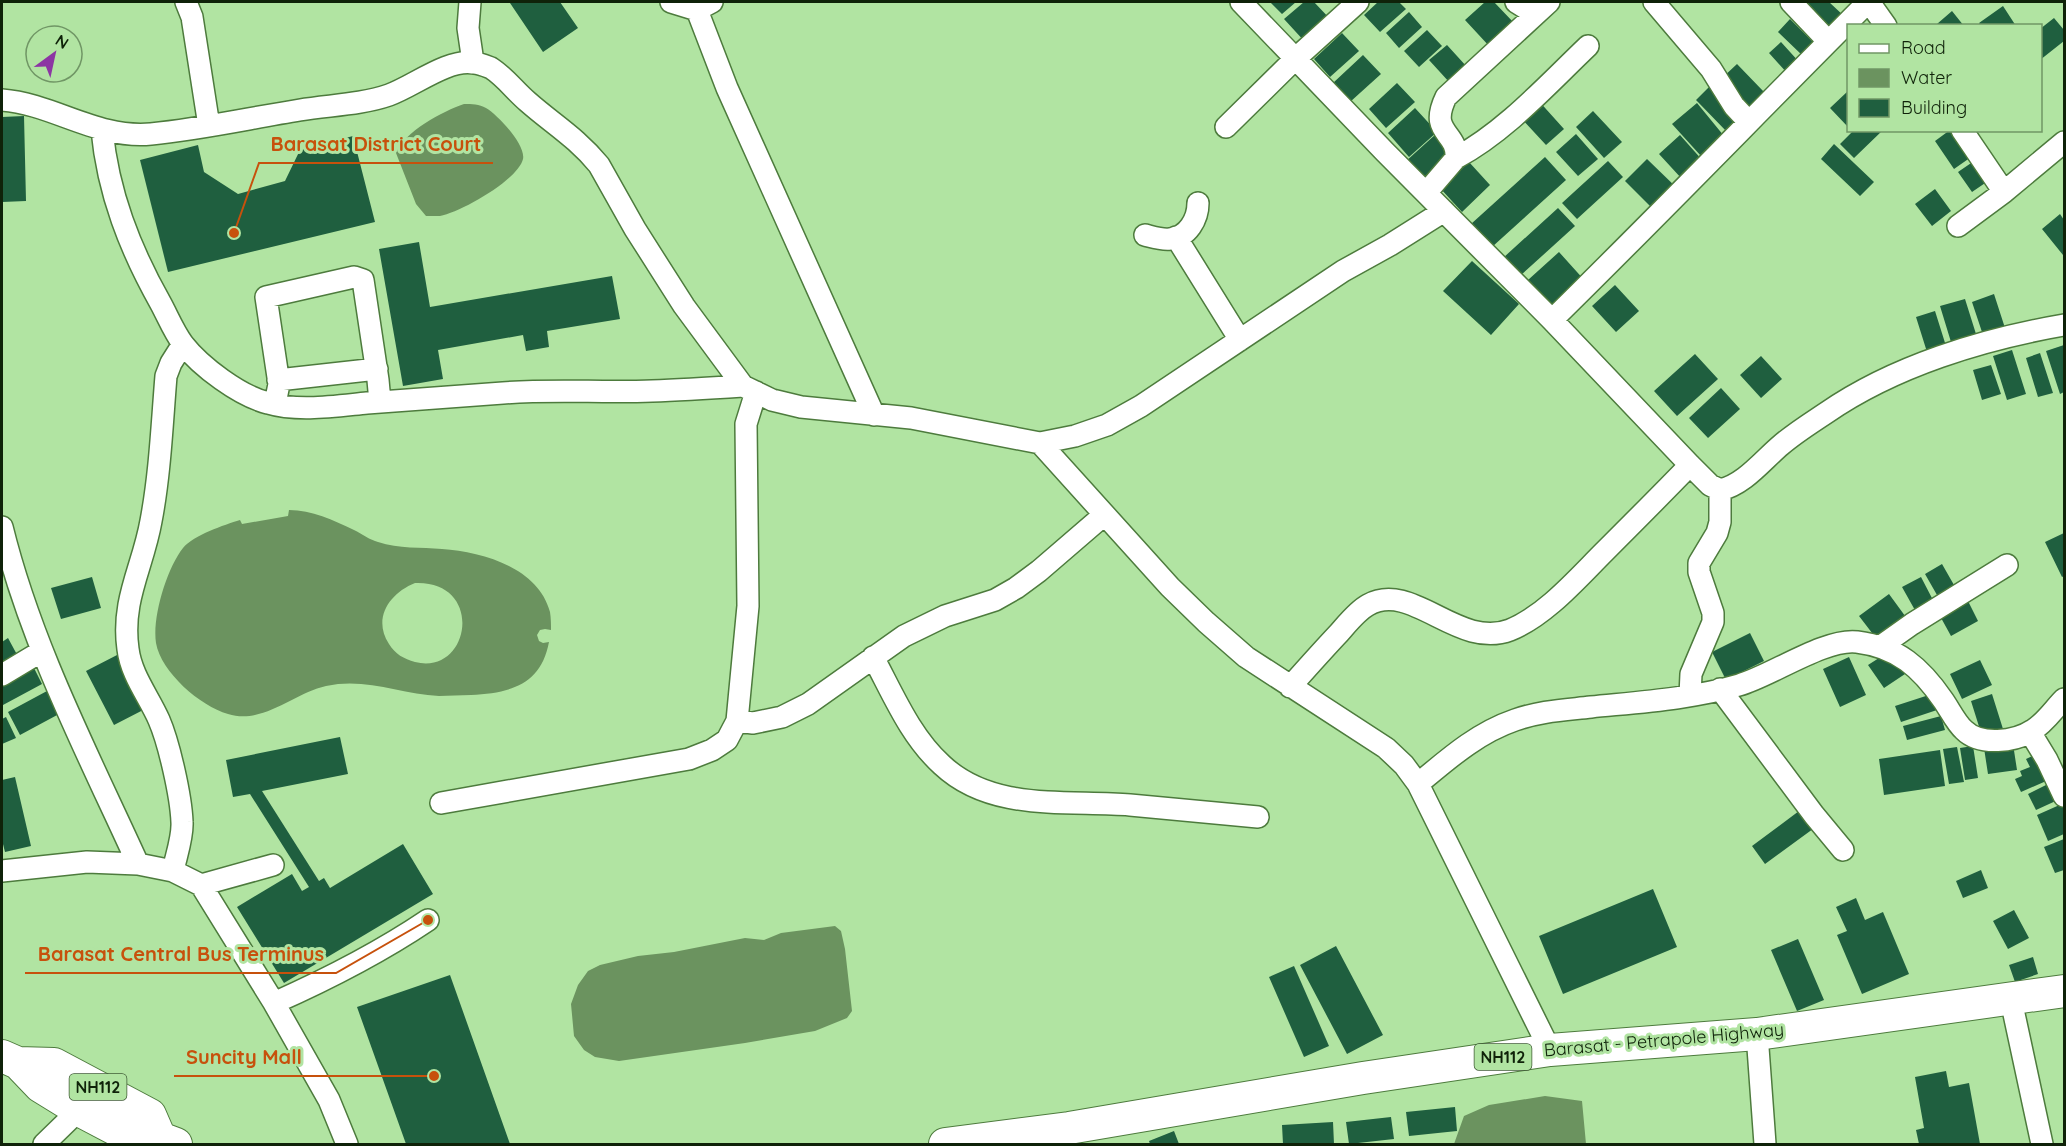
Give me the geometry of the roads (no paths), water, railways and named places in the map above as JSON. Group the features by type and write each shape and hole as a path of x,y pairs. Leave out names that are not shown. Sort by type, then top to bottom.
{"highway":[{"name":"Barasat - Petrapole Highway","path":"945,1144 1072,1136 1363,1078 1550,1050 1757,1034 2064,991"},
{"name":"NH112","path":"10,1059 54,1064 150,1115 151,1142 79,1110 40,1086 10,1059"}],"street":[{"path":"186,2 192,17 208,126"},
{"path":"470,2 468,28 473,62"},
{"path":"671,2 705,6 727,88 874,415"},
{"path":"1241,2 1552,320 1690,465 1710,485 1720,490 1730,488 1782,444 1828,411 1886,378 1960,350 2064,325"},
{"path":"1226,128 1358,2"},
{"path":"1516,2 1542,8"},
{"path":"1654,2 1704,59 1734,106 1748,121"},
{"path":"1791,2 1828,41"},
{"path":"1552,320 1869,2 1885,24"},
{"path":"1456,158 1456,152 1439,121 1440,109 1446,97 1542,8"},
{"path":"1426,193 1456,158 1479,146 1520,111 1588,46"},
{"path":"2,100 40,106 102,130 124,134 150,134 302,109 356,103 390,95 454,64 473,62 489,67 587,149 599,165 661,271 749,389 746,424 748,606 738,721 727,740 712,750 689,759 441,803"},
{"path":"102,130 105,161 119,216 144,276 183,344 200,362 244,393 268,404 293,407 536,390 749,389 772,400 801,407 911,418 1040,443 1075,436 1107,425 1141,406 1342,271 1444,212"},
{"path":"1963,132 2004,192"},
{"path":"1958,226 2004,192 2064,142"},
{"path":"1145,235 1168,239 1176,237 1194,222 1198,203"},
{"path":"1176,237 1240,339"},
{"path":"275,404 279,384 266,297 354,277 363,280 380,402"},
{"path":"173,871 183,823 175,778 164,732 132,667 128,650 127,623 130,594 148,540 154,502 166,376 183,344"},
{"path":"278,380 377,369"},
{"path":"1040,443 1170,587 1206,622 1246,657 1386,748 1404,765 1418,784 1550,1050"},
{"path":"1290,687 1349,622 1366,606 1381,599 1401,601 1419,607 1467,631 1490,634 1509,630 1544,609 1690,465"},
{"path":"1690,695 1691,674 1713,622 1713,613 1699,572 1699,563 1717,533 1720,522 1720,490"},
{"path":"738,721 753,723 782,717 808,704 873,657 925,625 995,600 1039,571 1104,515"},
{"path":"2,527 10,560 42,651 138,864"},
{"path":"1881,646 2007,565"},
{"path":"1418,784 1466,745 1528,715 1690,695 1740,685 1834,644 1854,641 1881,646 1905,658 1929,679 1963,730 1983,740 2013,738 2030,732 2039,726 2064,699"},
{"path":"2,675 42,651"},
{"path":"873,657 900,709 922,743 942,765 965,782 997,795 1060,804 1129,805 1258,817"},
{"path":"1720,689 1843,850"},
{"path":"2030,732 2047,760 2064,796"},
{"path":"2,871 87,862 138,864 173,871 201,885 274,1003 329,1100 347,1144"},
{"path":"201,885 273,865"},
{"path":"274,1003 331,978 375,954 428,920"},
{"path":"2011,1000 2042,1144"},
{"path":"1757,1034 1765,1144"},
{"path":"44,1144 79,1110"}],"water":[{"path":"464,104 483,107 497,117 516,139 523,153 523,159 511,176 488,194 449,213 440,216 426,216 416,204 396,153 400,145 415,130 435,117"},
{"path":"289,510 298,510 338,523 378,542 402,547 442,549 474,554 491,558 521,573 544,596 550,612 551,630 540,630 537,635 539,641 549,642 539,668 522,684 511,689 485,694 425,695 355,683 326,686 254,715 228,714 206,704 194,696 174,676 159,654 156,643 156,620 171,568 188,543 210,531 240,520 242,524 288,516","holes":["415,583 437,586 452,596 461,610 462,627 458,642 448,655 434,663 415,662 400,656 394,651 384,634 382,625 386,607 398,593"]},
{"path":"835,926 841,931 845,949 852,1011 847,1018 815,1031 619,1061 595,1057 584,1050 574,1036 571,1004 578,985 588,971 600,965 638,956 674,952 745,938 764,940 781,933"},
{"path":"1545,1096 1582,1101 1586,1144 1454,1144 1464,1116 1489,1105"}],"place":[{"name":"Barasat District Court","path":"234,233"},
{"name":"Barasat Central Bus Terminus","path":"428,920"},
{"name":"Suncity Mall","path":"434,1076"}]}
